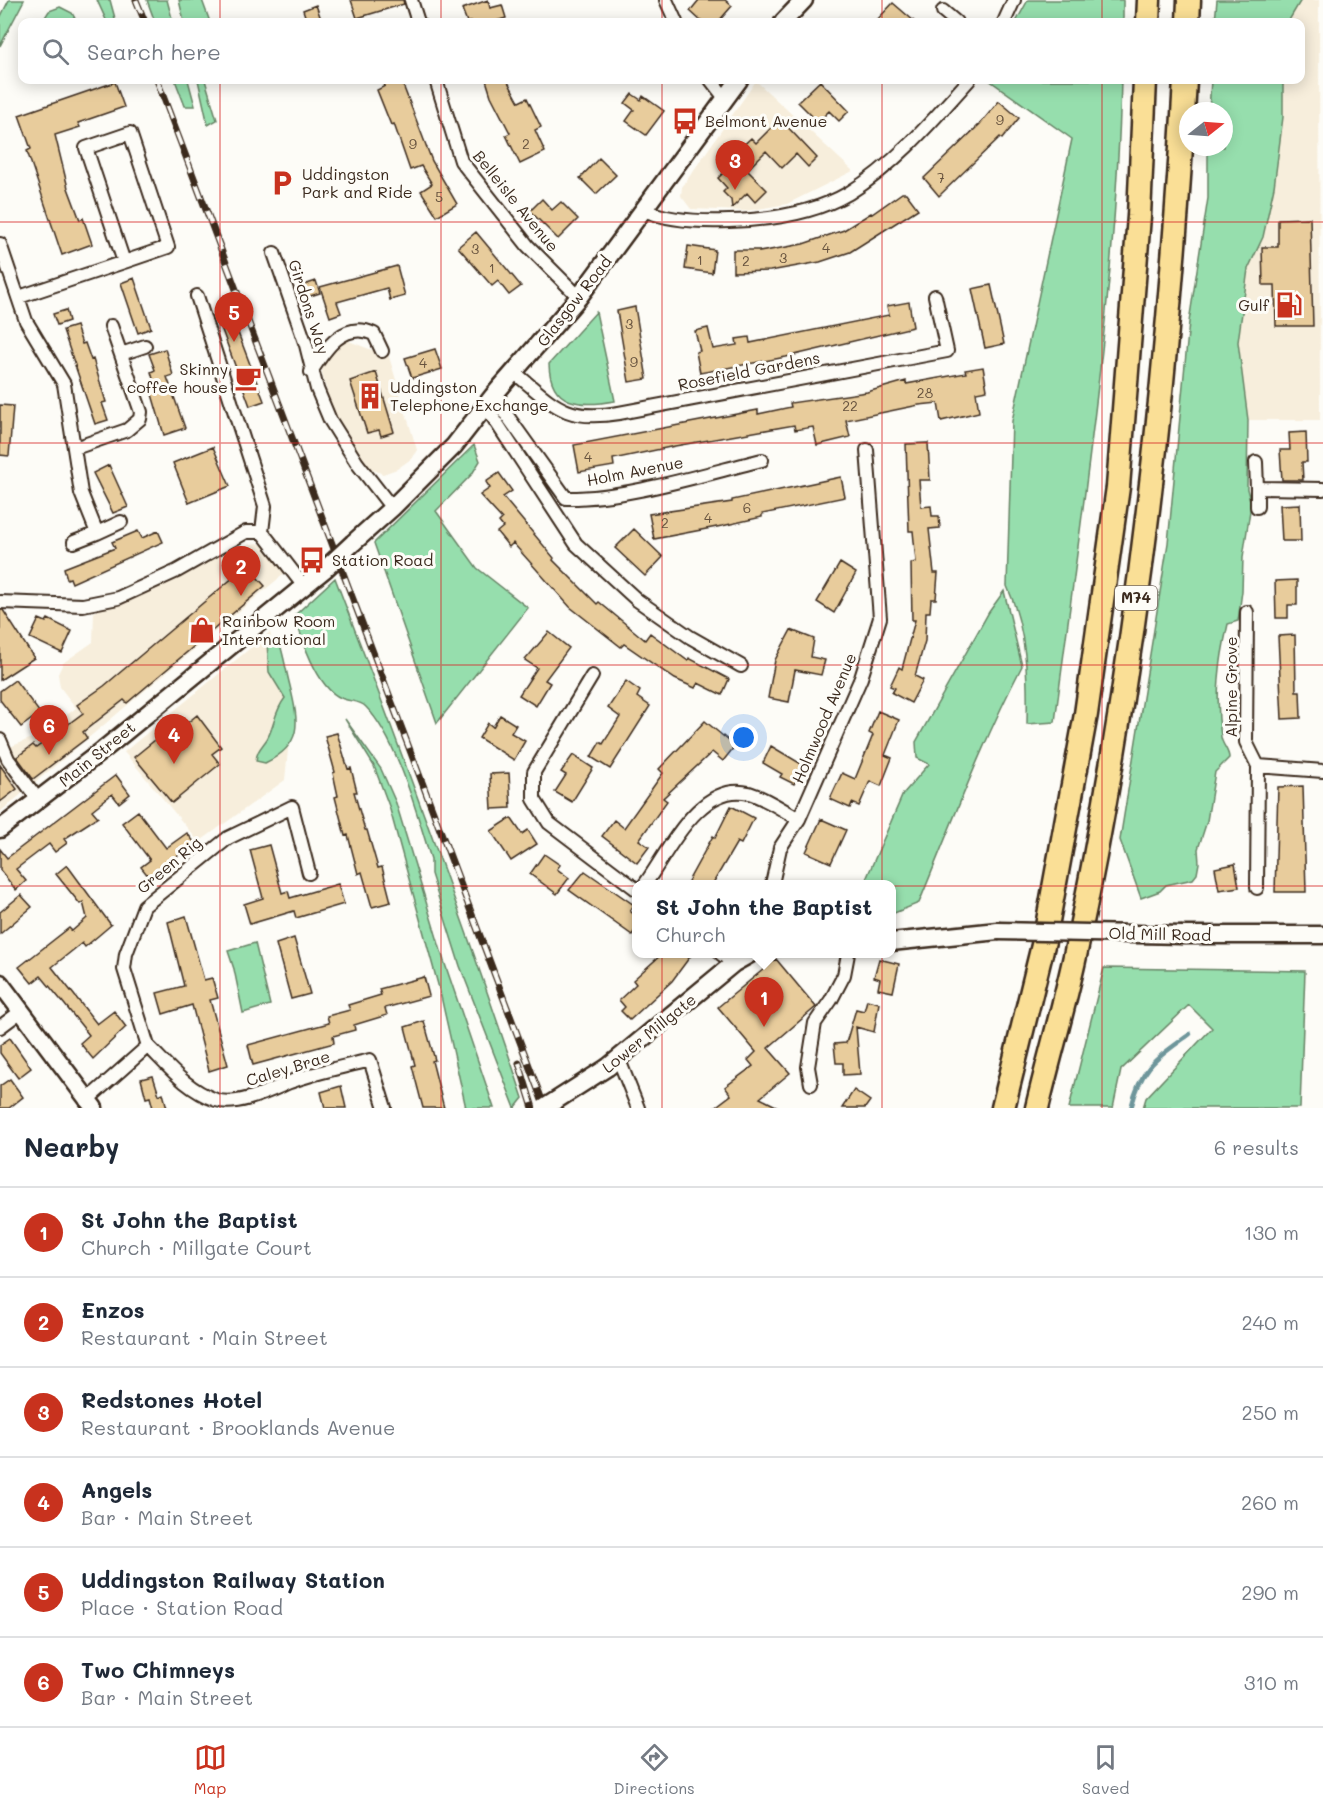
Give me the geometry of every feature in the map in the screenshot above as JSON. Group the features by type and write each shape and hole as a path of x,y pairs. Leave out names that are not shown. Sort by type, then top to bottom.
{"highway":[{"path":"1148,18 1149,0"},
{"path":"1188,18 1189,0"},
{"name":"M74","path":"1003,1108 1045,937 1086,714 1118,487 1139,216 1145,84"},
{"name":"M74","path":"1036,1108 1075,957 1122,700 1151,484 1180,173 1185,84"}],"main road":[{"path":"787,18 804,0"},
{"name":"Glasgow Road","path":"392,508 454,446 489,400 515,373 579,297 736,84"},
{"name":"Main Street","path":"0,829 39,801 325,569 392,508"},
{"name":"Old Mill Road","path":"896,941 998,931 1323,935"},
{"name":"Lower Millgate","path":"544,1108 614,1064 727,958"},
{"path":"0,983 90,1104"}],"street":[{"path":"411,0 417,18"},
{"path":"666,0 674,18"},
{"path":"1006,18 1014,0"},
{"path":"943,11 951,18"},
{"name":"Belleisle Avenue","path":"437,84 461,161 528,246 579,297"},
{"path":"714,84 725,98"},
{"path":"644,210 658,216 716,222 764,220 796,214 849,193 910,145 965,84"},
{"path":"19,297 124,262 168,247 130,133 86,148 124,262"},
{"path":"0,244 26,321 64,384 81,493 97,532"},
{"name":"Girdons Way","path":"274,253 306,345 311,372 330,420 357,463 392,508"},
{"path":"196,296 266,506 262,532 303,585"},
{"name":"Rosefield Gardens","path":"515,373 563,411 589,417 619,413 947,351 935,296"},
{"path":"75,448 127,430 140,419 141,412 111,326"},
{"name":"Girdons Way","path":"311,372 329,343 351,332 366,330 374,334 382,351"},
{"path":"121,354 145,346"},
{"path":"489,400 576,544 637,600 690,638 741,666"},
{"name":"Holm Avenue","path":"489,400 567,498 583,498 664,484 762,460"},
{"name":"Holmwood Avenue","path":"773,880 780,848 799,819 861,678 880,618 867,450"},
{"path":"1256,462 1257,507"},
{"path":"1257,488 1323,489"},
{"path":"74,542 121,522"},
{"path":"0,602 83,605 118,598 177,572 246,532 262,532"},
{"name":"Alpine Grove","path":"1247,612 1246,742 1258,766"},
{"path":"592,675 534,772 534,799 549,823 632,886"},
{"path":"0,740 8,759 39,801"},
{"path":"1257,888 1258,766 1323,771"},
{"path":"648,880 699,807 724,793 746,793 799,819"},
{"name":"Green Rig","path":"148,1046 124,969 126,954 144,906 228,838 292,807 309,873"},
{"path":"811,1084 808,1067 815,1023 844,975 847,958"},
{"path":"0,1027 20,1012"},
{"path":"90,1104 148,1046"},
{"name":"Caley Brae","path":"148,1046 187,1086 218,1101 268,1093 291,1082 370,1060 385,1108"},
{"path":"614,1064 638,1108"}],"shaded area":[{"path":"1282,0 1319,0 1320,420 1230,420 1263,84 1305,84 1305,18 1271,18"},
{"path":"754,84 759,84 853,171 787,204 746,211 691,209 681,196 682,187"},
{"path":"341,338 377,352 387,350 417,450 411,459 397,469 383,474 369,468 341,426 329,400 322,373 324,358"},
{"path":"257,543 265,546 285,573 0,812 0,751 42,734 76,708 60,687 58,674 63,663 93,642 94,612 232,548"},
{"path":"270,632 291,720 285,780 199,842 124,752"}],"green space":[{"path":"9,0 24,0 0,46 0,18"},
{"path":"97,0 110,0 115,18 105,18"},
{"path":"147,0 167,0 172,18 154,18"},
{"path":"179,0 202,0 209,18 183,18"},
{"path":"1028,0 1123,0 1123,18 1018,18"},
{"path":"1217,0 1301,0 1290,18 1215,18"},
{"path":"60,7 72,13 75,18 45,18 49,11"},
{"path":"177,84 189,84 195,106 185,106"},
{"path":"199,84 206,84 217,120 208,125"},
{"path":"995,84 1121,84 1118,160 1105,321 1055,722 1027,724 1025,654 1019,620 1007,586 1012,421 1072,139"},
{"path":"1211,84 1283,84 1283,117 1274,187 1263,237 1248,269 1238,342 1248,420 1247,489 1251,504 1243,557 1238,621 1228,624 1219,680 1218,708 1221,737 1229,758 1215,772 1207,821 1198,849 1197,874 1193,879 1166,885 1160,891 1141,898 1120,840 1168,543 1189,322 1208,198 1208,156 1233,156 1233,102 1210,102"},
{"path":"596,312 615,401 579,403 561,396 551,378 549,364"},
{"path":"474,445 480,461 472,474 436,511 477,568 528,608 437,723 374,543"},
{"path":"335,578 432,837 501,1032 523,1098 515,1108 460,966 431,874 431,859 413,800 388,738 366,707 332,693 317,673 301,636 295,615"},
{"path":"1004,591 1022,666 981,754 919,903 896,912 896,880 866,880 903,794 929,764 917,758 916,742 989,612"},
{"path":"271,639 279,641 281,647 296,722 295,732 286,749 265,763 256,761 257,754 270,734 285,698 269,672 267,643"},
{"path":"345,719 381,769 396,803 444,961 494,1108 466,1108 440,992 389,806 374,766"},
{"path":"255,943 270,1005 243,1013 228,951"},
{"path":"1104,968 1305,971 1300,1108 1143,1108 1146,1098 1212,1028 1189,1005 1121,1070 1113,1108 1069,1108"}],"building":[{"path":"351,0 403,0 404,4 357,18"},
{"path":"488,0 490,8 502,5 506,18 465,18 462,9"},
{"path":"699,0 725,0 732,6 722,18 698,18 690,11"},
{"path":"893,3 910,18 879,18"},
{"path":"316,5 321,18 306,18 303,10"},
{"path":"109,84 116,84 124,107 78,123 80,127 55,135 68,188 80,220 83,218 92,244 62,255 27,151 31,149 19,115"},
{"path":"384,84 403,84 432,161 457,204 437,216 421,191 432,184 421,166 410,170 394,124 391,125 377,90 385,86"},
{"path":"487,84 509,84 519,102 527,98 541,127 535,130 545,152 520,164 506,135 510,133"},
{"path":"817,84 823,84 849,111 839,121 829,111 818,122 798,102"},
{"path":"632,94 641,100 643,96 664,111 646,135 626,121 634,110 625,103"},
{"path":"999,101 1019,118 1002,139 1000,137 939,196 924,178 980,124"},
{"path":"780,119 817,158 808,167 796,154 782,168 766,151 747,170 767,190 755,202 747,193 732,208 731,200 723,192 727,188 718,178 740,157 736,152 751,138 756,143"},
{"path":"599,158 616,175 596,194 580,178"},
{"path":"902,193 906,193 918,209 850,252 820,262 770,271 733,272 733,250 759,250 759,252 803,244 844,230"},
{"path":"542,199 552,210 561,202 578,219 558,239 530,211"},
{"path":"1310,218 1313,326 1276,326 1275,285 1263,285 1262,247 1278,247 1278,219"},
{"path":"476,232 521,286 509,295 498,281 492,286 458,247"},
{"path":"688,246 715,250 712,273 685,269"},
{"path":"397,266 405,296 390,300 387,288 337,302 341,313 330,317 320,287"},
{"path":"134,278 151,328 138,333 121,283"},
{"path":"316,281 320,293 307,297 304,285"},
{"path":"991,285 1004,344 985,348 972,289"},
{"path":"909,302 913,327 786,357 700,373 696,352 700,351 695,331 708,328 713,349 737,345 736,339 749,337 750,343 889,315 887,306"},
{"path":"635,307 647,379 629,382 617,311"},
{"path":"66,310 69,321 57,325 53,314"},
{"path":"232,317 264,401 250,406 219,322"},
{"path":"76,326 82,344 85,343 91,360 93,359 106,402 102,403 108,420 95,424 63,330"},
{"path":"165,349 173,375 167,377 185,428 164,435 151,391 156,389 151,372 155,370 149,354"},
{"path":"435,349 442,369 412,378 405,358"},
{"path":"983,367 987,390 976,392 979,412 941,421 938,403 919,405 846,420 850,437 817,445 813,427 795,430 794,425 613,459 614,466 579,472 574,445 758,410 758,414 791,407 790,403 867,392 906,381 906,384 966,373 965,370"},
{"name":"Uddingston Telephone Exchange","path":"376,372 394,432 381,436 379,430 367,433 350,381"},
{"path":"0,405 13,406 9,456 0,455"},
{"path":"1306,432 1307,462 1302,462 1303,480 1282,480 1280,450 1290,450 1289,433"},
{"path":"928,443 930,480 919,480 921,507 931,506 932,516 939,516 940,528 929,529 934,573 938,573 936,599 931,599 930,612 926,612 925,641 915,676 923,680 911,703 892,693 895,688 890,686 899,667 902,669 915,620 912,620 911,563 916,562 913,531 909,531 906,444"},
{"path":"213,447 230,486 189,503 173,463"},
{"path":"109,465 128,507 113,513 93,473"},
{"path":"499,473 512,491 503,497 554,558 553,560 597,604 599,602 645,640 650,633 688,661 689,658 729,679 722,695 698,683 695,688 675,679 624,644 621,647 570,607 513,543 509,547 497,532 503,527 499,522 502,519 480,495 490,488 486,482"},
{"path":"841,477 845,497 762,514 762,517 722,526 654,539 649,514 732,502 732,500"},
{"path":"1300,504 1301,541 1282,541 1280,505"},
{"path":"634,529 663,557 645,576 615,548"},
{"path":"138,531 142,538 158,531 163,542 72,583 70,578 67,579 64,568 115,548 112,542"},
{"path":"840,563 856,573 834,613 817,602"},
{"path":"247,566 265,586 127,703 124,700 83,732 87,738 33,779 17,757 33,745 36,748 83,713 77,705 104,686"},
{"path":"1297,580 1297,605 1288,605 1288,618 1276,618 1275,581"},
{"path":"0,610 3,610 34,658 0,680"},
{"path":"39,619 46,622 48,619 72,631 62,653 30,638"},
{"path":"791,630 814,639 811,657 825,660 821,675 795,670 789,702 768,698 775,660"},
{"path":"549,632 569,648 545,680 550,683 536,706 519,695 537,668 525,660"},
{"path":"1295,635 1296,691 1300,691 1301,718 1282,719 1278,636"},
{"path":"15,680 40,713 21,727 0,700 0,691"},
{"path":"626,681 640,691 637,697 650,706 610,769 591,757 600,742 603,744 620,717 608,708"},
{"path":"878,711 899,720 885,755 892,758 881,786 870,781 859,806 852,803 850,808 830,799 842,773 855,779 873,735 869,733"},
{"path":"197,715 221,747 212,754 220,764 172,803 134,757 160,736 165,741"},
{"path":"500,715 516,725 511,733 525,741 514,760 479,738 488,723 493,727"},
{"path":"705,721 735,746 723,761 712,752 663,798 667,801 639,840 649,847 637,863 602,836 614,820 624,828 663,773 659,769"},
{"path":"337,733 348,769 351,768 357,792 354,792 365,830 367,830 378,868 382,867 391,902 372,907 362,872 358,874 348,835 345,836 335,797 338,796 333,773 335,772 325,736"},
{"path":"771,746 803,765 794,784 780,777 782,774 763,763"},
{"path":"573,755 593,768 572,802 555,792 566,775 561,772"},
{"path":"0,765 17,789 0,802"},
{"path":"509,773 511,808 492,809 490,774"},
{"path":"116,775 130,794 119,803 112,794 92,810 98,817 64,839 67,843 55,852 49,844 16,869 26,881 16,890 0,870 0,849 7,858"},
{"path":"1303,786 1306,892 1275,892 1278,787"},
{"path":"731,806 754,818 741,844 737,842 715,880 689,880 713,836 715,838"},
{"path":"138,811 166,848 187,833 195,843 149,877 141,867 150,860 122,823"},
{"path":"511,818 522,834 528,830 537,844 511,861 491,831"},
{"path":"821,819 846,830 831,863 806,852"},
{"path":"269,845 282,893 288,891 290,898 338,884 344,904 296,918 294,911 250,924 244,904 263,898 250,850"},
{"path":"544,854 560,865 557,869 569,878 557,894 530,874"},
{"path":"1235,864 1239,887 1219,890 1215,868"},
{"path":"67,865 111,925 85,947 82,943 52,967 97,1024 114,1011 126,1027 93,1059 80,1043 89,1035 65,1005 41,976 32,983 19,967 69,928 72,931 87,918 83,902 80,904 56,874"},
{"path":"585,871 632,904 630,911 632,913 632,935 569,890"},
{"path":"21,895 32,907 0,934 0,912"},
{"path":"186,916 204,980 212,978 218,998 210,1000 228,1065 209,1071 192,1005 163,1014 157,993 184,986 168,922"},
{"path":"294,938 310,994 291,999 276,944"},
{"path":"658,958 689,958 672,981 630,1020 621,1011 625,1007 619,1000 636,984 633,980"},
{"path":"776,959 816,1007 768,1048 790,1073 760,1098 780,1108 714,1108 731,1095 725,1087 753,1066 748,1060 756,1052 718,1007"},
{"path":"879,959 899,964 893,992 878,989 880,979 874,977"},
{"path":"424,977 429,996 385,1008 387,1015 354,1025 355,1030 333,1036 334,1043 253,1065 248,1045 329,1023 327,1016 350,1010 348,1005 381,995 379,989"},
{"path":"867,1000 879,1003 874,1032 856,1027 860,1074 843,1075 843,1063 836,1063 834,1044 846,1043 856,1009 864,1011"},
{"path":"424,1021 435,1060 432,1061 444,1108 423,1108 412,1066 415,1065 405,1027"},
{"path":"10,1038 31,1068 18,1078 0,1053 0,1045"},
{"path":"153,1076 159,1095 163,1093 167,1108 153,1108 150,1097 146,1098 141,1079"},
{"path":"10,1079 23,1097 9,1108 0,1108 0,1086"},
{"path":"341,1086 346,1108 325,1108 321,1092"},
{"path":"854,1090 870,1101 865,1108 842,1108"}],"waterway":[{"path":"1131,1108 1140,1082 1152,1064 1190,1034"}],"railway":[{"path":"136,0 143,18"},
{"path":"159,84 545,1108"},
{"path":"519,1063 533,1108"}],"place":[{"name":"Belmont Avenue","path":"685,121"},
{"name":"Uddingston Park and Ride","path":"282,183"},
{"name":"Redstones Hotel","path":"735,190"},
{"name":"Gulf","path":"1289,305"},
{"name":"Uddingston Railway Station","path":"234,342"},
{"name":"Skinny coffee house","path":"248,378"},
{"name":"Uddingston Telephone Exchange","path":"370,396"},
{"name":"Station Road","path":"312,560"},
{"name":"Enzos","path":"241,596"},
{"name":"Rainbow Room International","path":"202,630"},
{"name":"Two Chimneys","path":"49,755"},
{"name":"Angels","path":"174,764"},
{"name":"St John the Baptist","path":"764,1027"}]}
